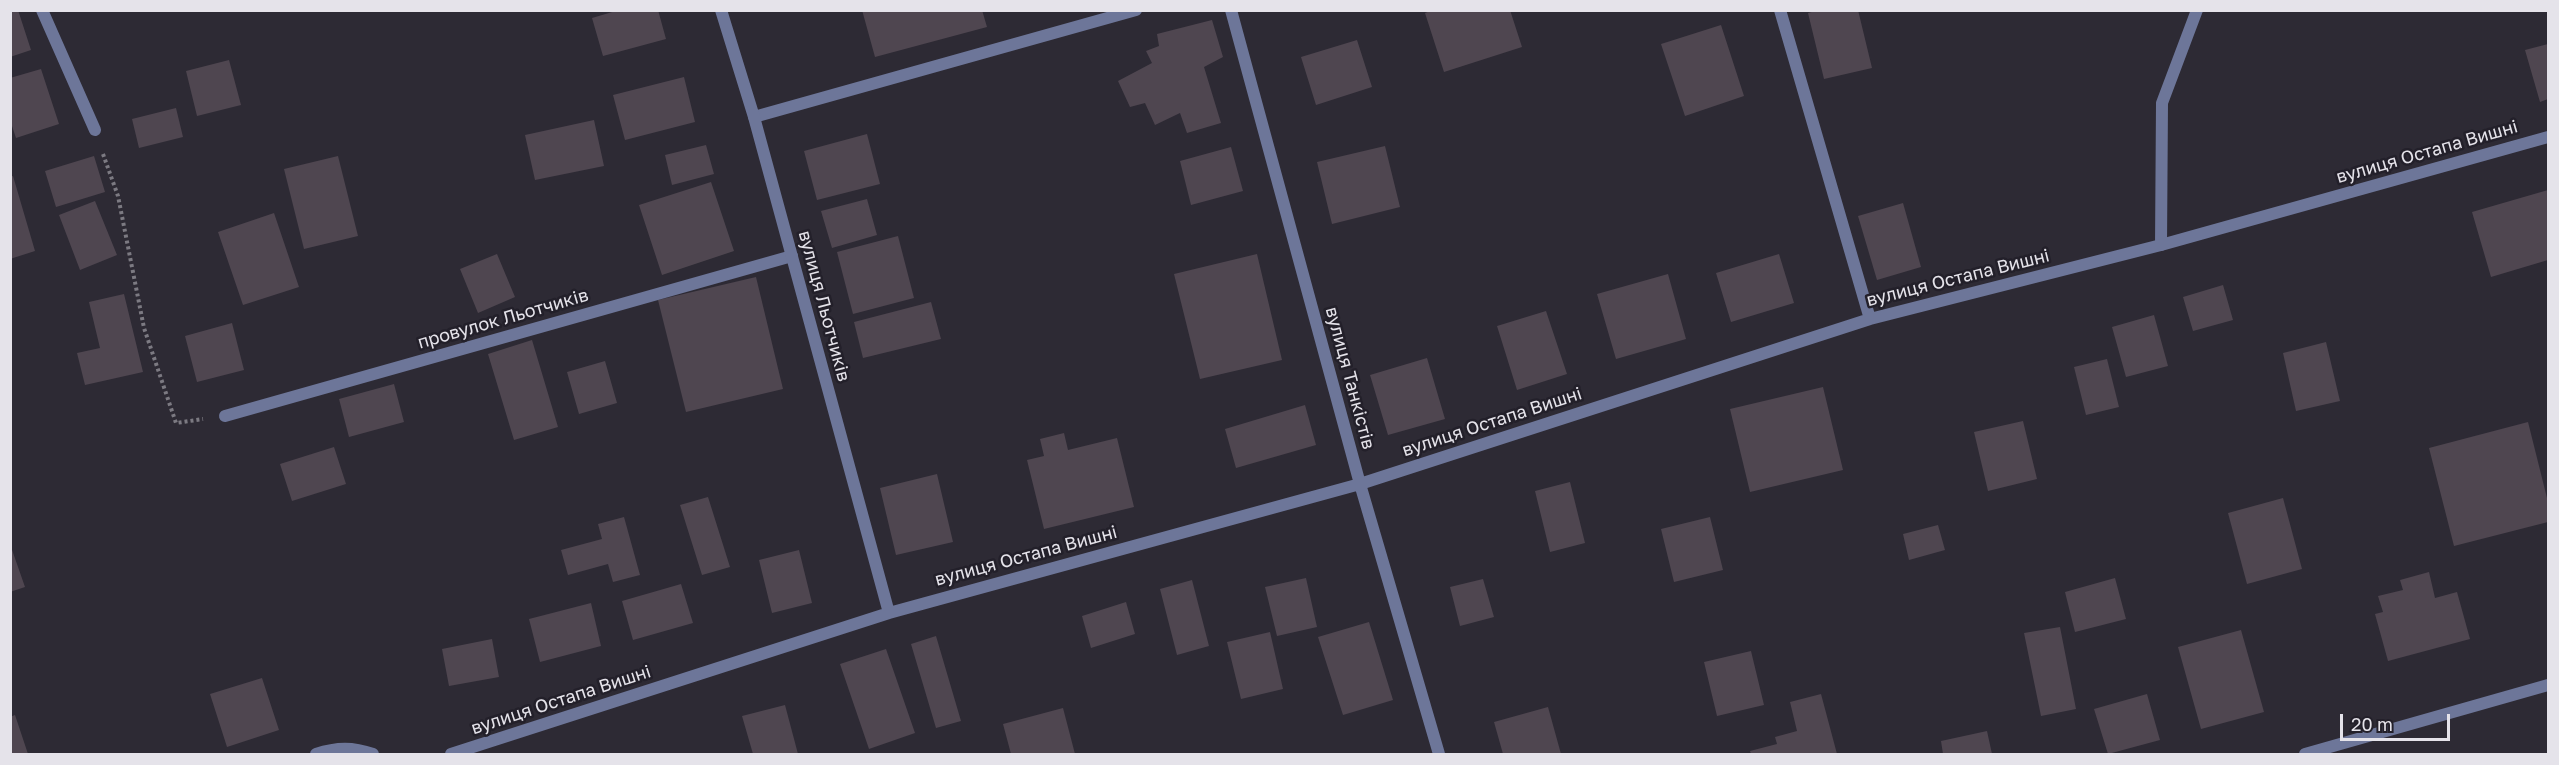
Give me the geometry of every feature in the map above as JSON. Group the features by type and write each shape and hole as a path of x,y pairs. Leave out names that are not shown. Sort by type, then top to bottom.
{"street":[{"path":"42,10 95,130"},
{"name":"вулиця Льотчиків","path":"721,10 754,117 889,613"},
{"path":"754,117 1136,10"},
{"name":"вулиця Танкістів","path":"1231,10 1360,484 1439,754"},
{"path":"1780,10 1870,319"},
{"path":"2161,245 2162,103 2197,10"},
{"name":"вулиця Остапа Вишні","path":"451,754 889,613 1360,484 1870,319 2161,245 2548,137"},
{"name":"провулок Льотчиків","path":"225,416 792,256"},
{"path":"2305,754 2548,686"},
{"path":"316,754 334,748 358,749 373,754"}],"path":[{"path":"95,130 118,196 144,328 176,423 225,416"}],"building":[{"path":"10,10 18,10 31,50 10,57"},
{"path":"619,10 658,10 666,39 603,56 592,18"},
{"path":"862,10 982,10 987,27 875,57"},
{"path":"1433,10 1510,10 1522,47 1444,72 1425,13"},
{"path":"1819,10 1858,10 1872,68 1824,79 1808,13"},
{"path":"1212,20 1223,57 1204,67 1221,123 1187,133 1180,113 1155,125 1145,103 1130,107 1118,81 1152,63 1146,51 1159,46 1157,34"},
{"path":"1721,25 1744,96 1685,116 1661,44"},
{"path":"1357,40 1372,87 1316,105 1301,57"},
{"path":"2548,44 2548,99 2540,102 2525,50"},
{"path":"229,60 241,105 197,116 186,71"},
{"path":"41,69 59,124 16,138 10,120 10,78"},
{"path":"684,77 695,122 625,140 613,95"},
{"path":"176,108 183,137 139,148 132,119"},
{"path":"594,120 604,166 535,180 525,135"},
{"path":"867,134 880,184 817,200 804,151"},
{"path":"706,145 714,174 672,185 665,155"},
{"path":"1385,146 1400,207 1332,224 1317,162"},
{"path":"1231,147 1243,191 1191,205 1180,161"},
{"path":"94,156 105,192 56,207 45,171"},
{"path":"338,156 358,236 304,249 284,169"},
{"path":"13,176 35,251 10,259 10,177"},
{"path":"711,182 734,251 662,275 639,205"},
{"path":"2548,190 2548,260 2491,277 2472,212"},
{"path":"867,199 877,235 832,248 821,211"},
{"path":"95,201 117,255 80,270 59,215"},
{"path":"1903,203 1921,267 1877,280 1858,216"},
{"path":"274,213 299,287 243,305 218,232"},
{"path":"898,236 914,298 853,314 837,252"},
{"path":"497,254 515,297 478,313 460,269"},
{"path":"1257,254 1282,360 1200,379 1174,274"},
{"path":"1779,254 1794,303 1731,322 1716,273"},
{"path":"1668,274 1686,339 1616,359 1597,294"},
{"path":"756,277 783,389 686,412 658,300"},
{"path":"2223,285 2233,320 2193,331 2183,297"},
{"path":"124,294 143,372 85,385 77,353 100,348 89,302"},
{"path":"931,302 941,339 863,358 854,322"},
{"path":"1546,311 1567,374 1517,390 1497,326"},
{"path":"2154,315 2168,366 2126,377 2112,327"},
{"path":"232,323 244,370 197,382 185,336"},
{"path":"532,340 558,427 514,440 488,354"},
{"path":"2326,342 2340,401 2296,411 2283,353"},
{"path":"1427,358 1445,419 1388,435 1370,375"},
{"path":"2107,359 2119,407 2086,415 2074,367"},
{"path":"605,361 617,403 579,414 567,372"},
{"path":"394,384 404,422 349,437 339,399"},
{"path":"1823,387 1843,470 1750,492 1730,409"},
{"path":"1305,405 1316,445 1236,468 1225,429"},
{"path":"2023,421 2037,479 1988,491 1974,432"},
{"path":"2528,422 2548,502 2548,522 2454,546 2429,448"},
{"path":"1064,433 1068,450 1117,438 1134,507 1044,529 1027,460 1044,456 1040,439"},
{"path":"334,447 346,484 292,501 280,464"},
{"path":"937,474 953,542 896,555 880,488"},
{"path":"1570,482 1585,543 1550,552 1535,491"},
{"path":"708,497 730,567 702,575 680,505"},
{"path":"2283,498 2302,569 2247,584 2228,513"},
{"path":"624,517 640,575 613,582 608,564 568,575 561,550 602,539 598,524"},
{"path":"1710,517 1723,570 1674,582 1661,529"},
{"path":"1938,525 1945,550 1909,560 1903,534"},
{"path":"10,544 25,587 10,592"},
{"path":"799,550 812,603 772,613 759,560"},
{"path":"2429,572 2435,598 2457,592 2470,639 2388,661 2375,614 2383,612 2378,596 2403,590 2400,580"},
{"path":"1306,578 1317,627 1277,636 1265,587"},
{"path":"2115,578 2126,619 2075,632 2065,592"},
{"path":"1483,579 1494,617 1460,626 1450,587"},
{"path":"1192,580 1209,646 1177,655 1160,589"},
{"path":"681,584 693,623 633,640 622,601"},
{"path":"1126,602 1135,634 1091,648 1082,616"},
{"path":"591,603 601,646 540,662 529,619"},
{"path":"1369,622 1393,700 1343,715 1318,637"},
{"path":"2060,627 2076,709 2041,716 2024,633"},
{"path":"2241,630 2264,712 2201,729 2178,647"},
{"path":"1270,632 1283,689 1241,699 1227,642"},
{"path":"936,636 961,721 936,728 911,644"},
{"path":"492,639 499,677 449,686 442,649"},
{"path":"886,649 915,733 869,749 840,664"},
{"path":"1751,651 1764,705 1717,716 1704,662"},
{"path":"262,678 279,730 227,747 210,694"},
{"path":"1821,694 1837,754 1751,754 1750,751 1777,744 1775,737 1797,731 1790,702"},
{"path":"2147,694 2160,740 2108,754 2094,709"},
{"path":"785,705 798,754 753,754 742,716"},
{"path":"1548,707 1561,754 1503,754 1494,722"},
{"path":"1063,708 1075,754 1011,754 1003,724"},
{"path":"15,715 28,754 10,754 10,717"},
{"path":"1987,731 1992,754 1943,754 1941,741"}]}
